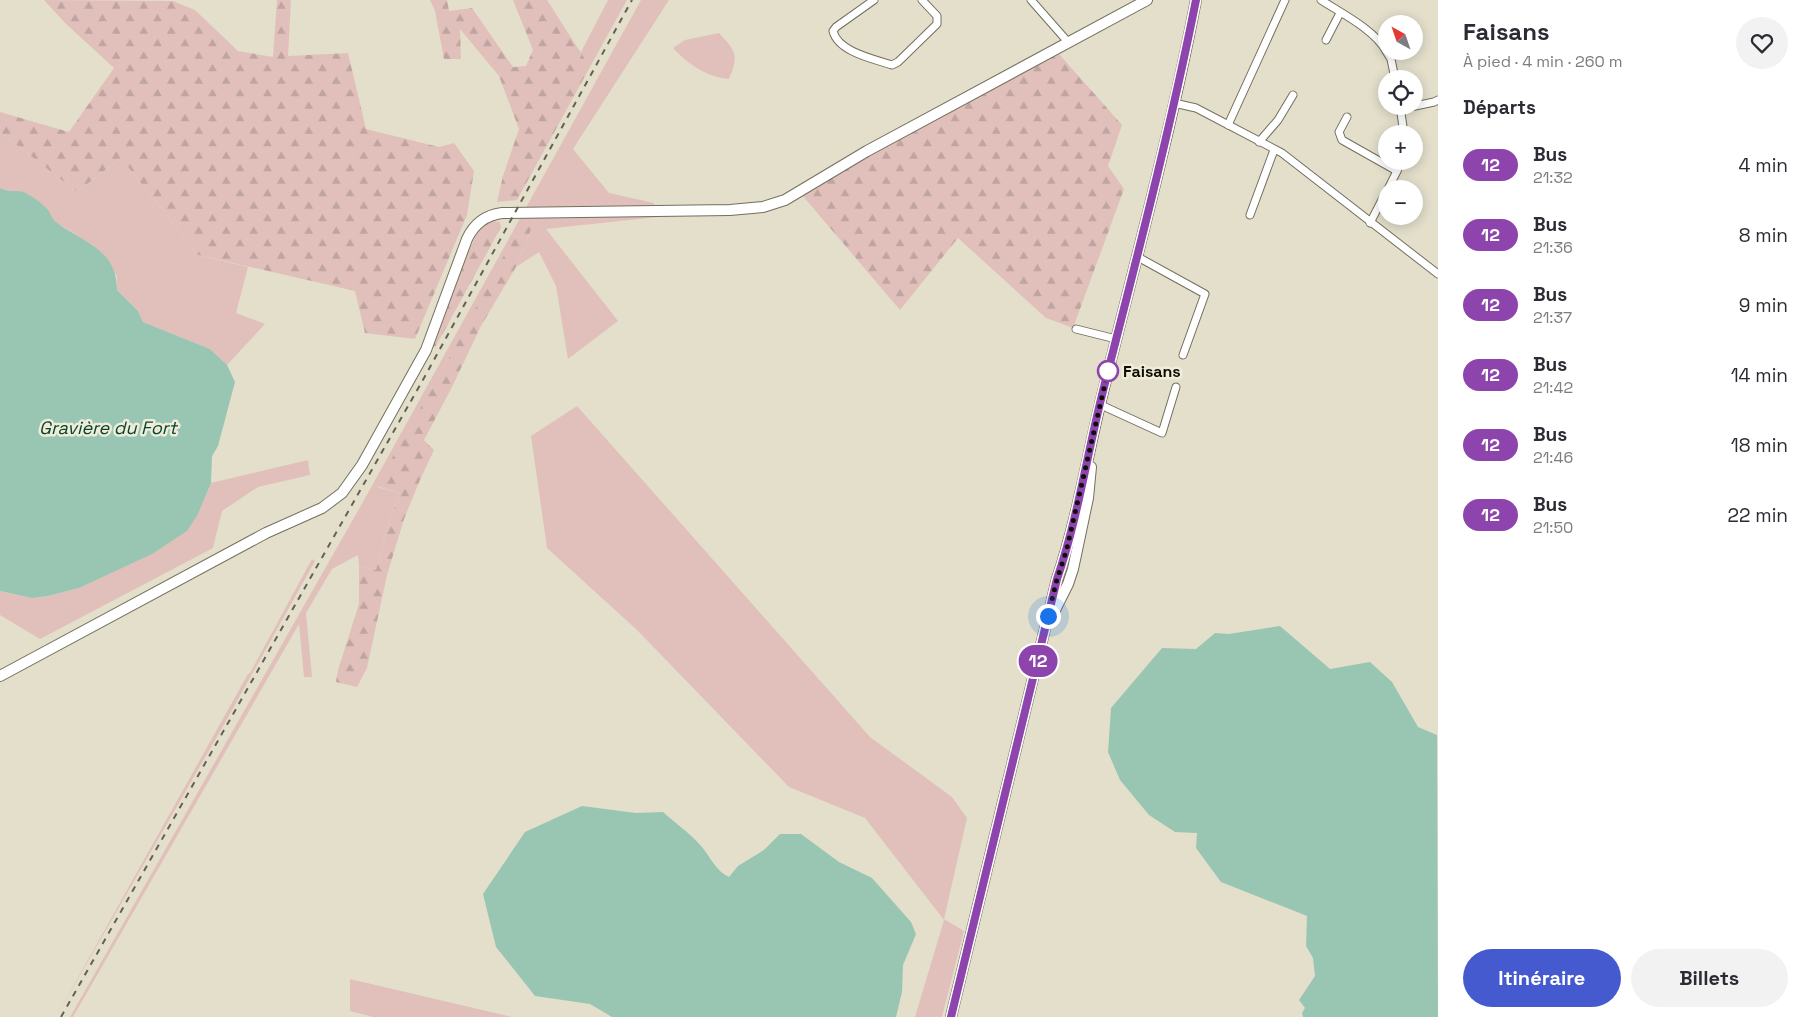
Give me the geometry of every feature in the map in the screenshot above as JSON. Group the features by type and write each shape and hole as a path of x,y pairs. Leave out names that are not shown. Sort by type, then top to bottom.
{"main road":[{"path":"0,676 266,533 329,504 348,487 420,361 433,333 469,234 474,226 486,218 502,213 719,210 755,208 770,205 792,196 851,160 1147,0"},
{"path":"951,1017 1045,631 1068,584 1072,548 1085,489 1091,440 1174,103 1196,0"}],"street":[{"path":"874,0 836,27 834,36 844,48 892,65 898,62 937,24 937,16 922,0"},
{"path":"1031,0 1068,42"},
{"path":"1038,8 1043,0"},
{"path":"1228,125 1284,0"},
{"path":"1321,0 1378,40"},
{"path":"1326,40 1340,13"},
{"path":"1259,142 1278,120 1294,95"},
{"path":"1423,104 1438,100"},
{"path":"1174,103 1196,108 1282,153 1438,274"},
{"path":"1347,117 1338,132 1342,140 1397,171 1392,180"},
{"path":"1250,215 1274,150"},
{"path":"1370,223 1378,208"},
{"path":"1136,256 1204,294 1184,355"},
{"path":"1076,329 1116,339"},
{"path":"1100,406 1162,433 1176,386"}],"green space":[{"path":"44,0 173,1 195,10 238,51 273,57 277,0 291,0 288,56 348,53 366,129 439,147 454,143 474,171 467,215 415,339 365,333 355,291 198,255 121,158 77,192 0,132 0,112 69,132 114,68 65,23"},
{"path":"430,0 447,0 449,11 472,8 513,67 526,66 533,50 513,0 547,0 590,67 517,200 497,202 503,176 519,129 499,76 460,29 461,59 444,59 435,11"},
{"path":"608,0 627,0 590,67 580,54"},
{"path":"641,0 669,0 573,149 609,193 654,203 657,217 546,229 618,321 568,359 556,286 539,252 516,267 535,220 449,358 377,487 400,493 388,525 376,570 359,566 358,555 332,569 306,613 312,677 304,677 299,624 73,1017 70,1017 364,500"},
{"path":"719,33 729,44 734,54 734,64 729,79 705,73 673,48 685,40"},
{"path":"1059,54 1122,125 1108,166 1124,189 1073,328 1046,318 958,238 900,310 802,195 866,156"},
{"path":"0,132 77,192 121,158 198,255 248,267 236,313 265,324 227,365 210,349 143,322 138,311 117,290 117,276 94,246 54,221 47,210 24,192 0,188"},
{"path":"530,217 535,220 516,267 481,326 424,440 434,450 404,519 387,575 367,668 357,687 336,682 359,604 359,566 376,570 388,525 400,493 376,486 449,358 524,218"},
{"path":"493,221 500,222 501,227 436,346 431,348 464,261 476,235 484,225"},
{"path":"577,406 870,737 952,797 967,818 944,919 964,931 942,1017 915,1017 944,920 865,818 789,787 637,630 547,548 531,436"},
{"path":"308,460 310,475 258,487 222,511 213,548 40,639 0,615 0,591 32,598 48,596 79,588 114,571 198,514 211,483"},
{"path":"312,559 315,561 226,721 56,1017 250,673"},
{"path":"350,979 512,1017 373,1017 350,1011"}],"water":[{"name":"Gravière du Fort","path":"0,188 23,192 29,195 46,208 56,222 97,248 111,265 116,276 117,290 138,311 143,322 210,349 227,365 235,382 218,446 212,456 211,483 198,514 187,531 152,554 79,588 32,598 0,591"},
{"path":"1280,626 1330,669 1370,662 1392,682 1418,727 1437,735 1438,1017 1303,1017 1302,1013 1305,1008 1299,1000 1315,976 1313,958 1306,946 1307,916 1221,882 1196,848 1197,833 1175,832 1149,815 1120,780 1108,752 1111,708 1162,648 1196,649 1215,633 1229,634"},
{"path":"582,806 636,813 663,812 698,842 717,867 729,877 738,866 764,850 780,834 801,834 839,862 872,878 911,922 916,934 903,965 902,992 896,1017 612,1017 590,1004 535,996 496,947 483,894 525,832"}],"railway":[{"path":"61,1017 424,378 632,0"}],"bus line":[{"name":"12","path":"951,1017 1057,579 1066,552 1171,116 1196,0"}],"place":[{"name":"Faisans","path":"1108,371"}],"route":[{"path":"1048,616 1066,552 1108,371"}]}
